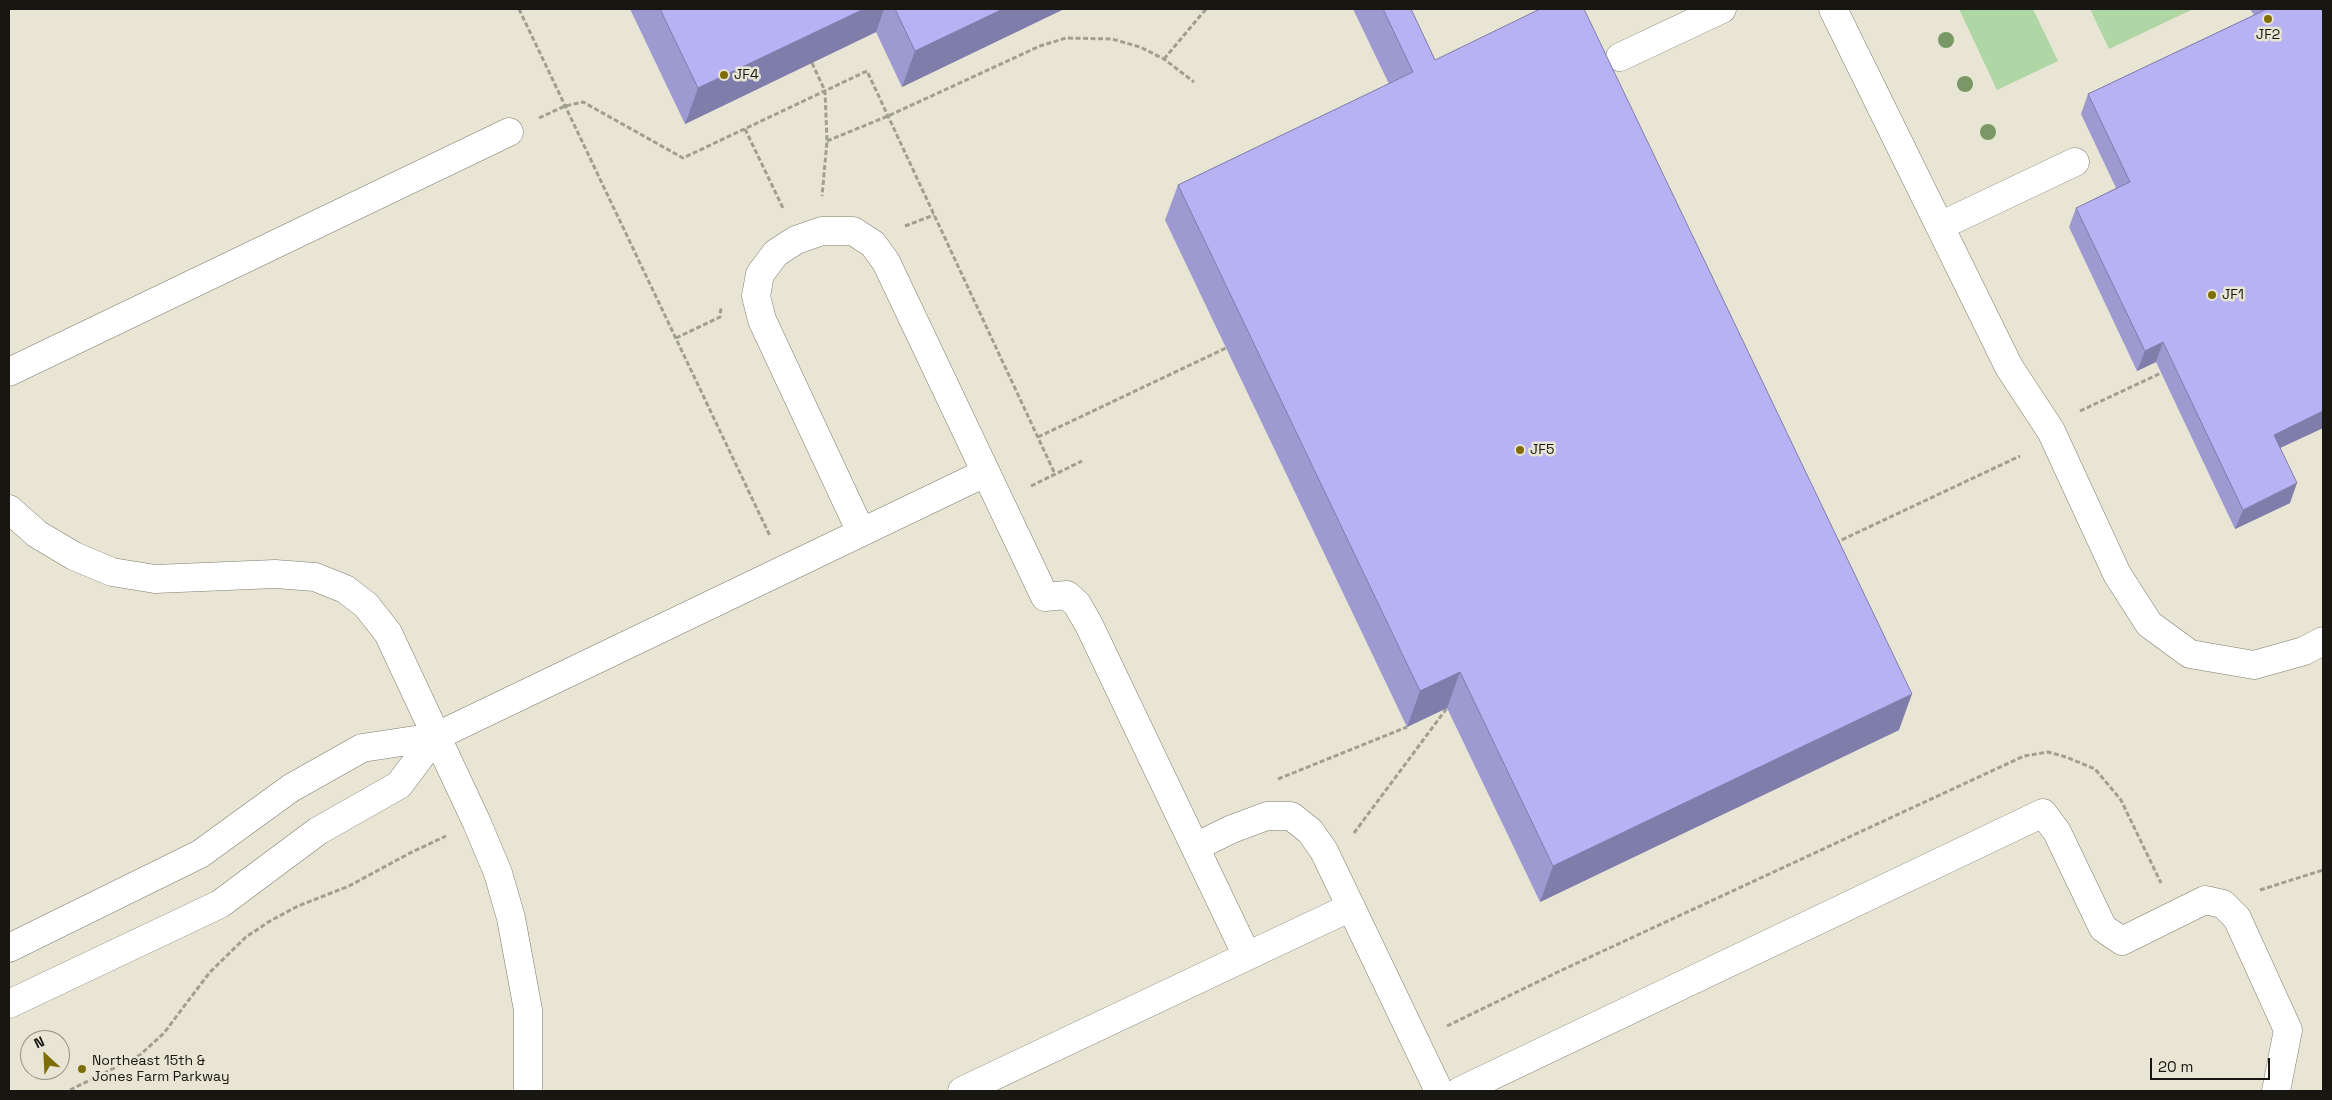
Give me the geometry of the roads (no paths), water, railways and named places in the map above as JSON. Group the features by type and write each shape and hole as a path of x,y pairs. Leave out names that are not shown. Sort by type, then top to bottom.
{"lane":[{"path":"1620,57 1722,9"},
{"path":"1833,9 2009,367 2051,431 2117,574 2149,624 2190,654 2254,665 2304,650 2323,641"},
{"path":"9,372 509,132"},
{"path":"1940,226 2075,162"},
{"path":"861,532 762,320 756,296 760,274 776,254 796,240 822,231 853,232 873,244 886,262 1045,597 1067,596 1077,604 1247,956"},
{"path":"9,948 200,854 291,788 362,748 435,736 985,473"},
{"path":"9,509 38,534 74,556 112,572 155,579 274,574 315,578 345,588 366,605 388,633 477,823 498,873 512,918 528,1010 528,1091"},
{"path":"9,1004 220,904 318,831 399,785 435,736"},
{"path":"1460,1091 2043,813 2057,832 2103,928 2122,941 2205,900 2223,904 2237,918 2288,1030 2276,1091"},
{"path":"1195,847 1232,829 1267,816 1291,816 1310,831 1324,851 1438,1091"},
{"path":"962,1091 1351,907"}],"place":[{"name":"JF2","path":"2268,19"},
{"name":"JF4","path":"724,75"},
{"name":"JF1","path":"2212,295"},
{"name":"JF5","path":"1520,450"},
{"name":"Northeast 15th & Jones Farm Parkway","path":"82,1069"}]}
